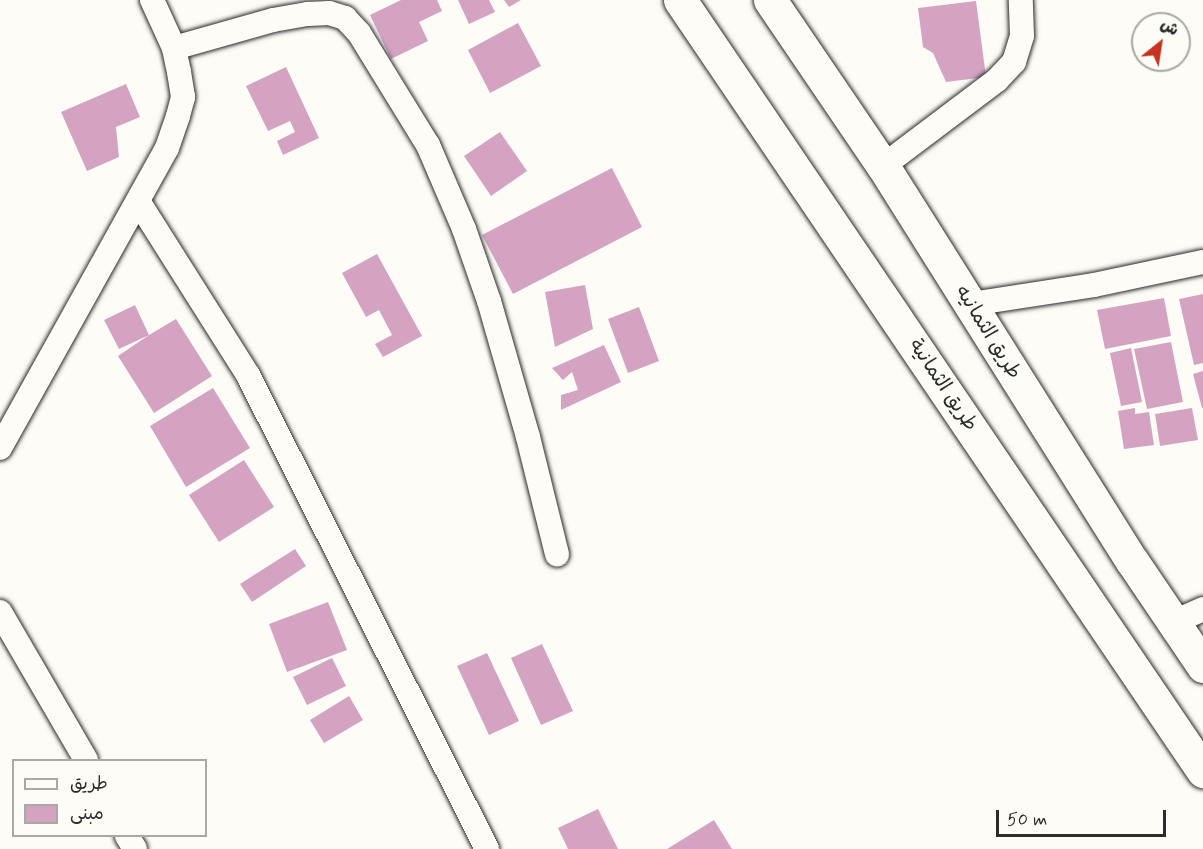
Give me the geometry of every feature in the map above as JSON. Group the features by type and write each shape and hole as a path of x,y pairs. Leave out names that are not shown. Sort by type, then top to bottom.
{"street":[{"path":"0,448 167,148 183,98 174,48 152,0"},
{"name":"طريق الثمانية","path":"680,0 1117,640 1203,771"},
{"name":"طريق الثمانيه","path":"770,0 883,166 1132,561 1188,616 1203,666"},
{"path":"883,166 997,80 1014,62 1022,36 1021,0"},
{"path":"174,48 273,21 308,14 329,13 345,18 359,33 428,145 465,229 522,414 557,554"},
{"path":"138,201 248,375 487,849"},
{"path":"971,304 1094,285 1203,262"},
{"path":"0,612 85,759"}],"building":[{"path":"401,0 437,0 442,11 419,22 428,41 391,59 370,15"},
{"path":"458,0 489,0 495,12 469,24"},
{"path":"504,0 521,0 509,7"},
{"path":"976,1 986,77 946,82 933,53 923,47 918,8"},
{"path":"518,23 541,66 490,93 468,50"},
{"path":"286,67 319,138 283,155 277,141 295,132 290,121 268,131 246,86"},
{"path":"126,84 140,117 116,127 119,157 87,171 61,112"},
{"path":"500,132 527,171 491,196 464,156"},
{"path":"612,168 642,227 513,294 482,235"},
{"path":"377,254 422,336 383,357 375,344 392,335 379,310 366,317 342,273"},
{"path":"585,285 593,329 555,347 545,292"},
{"path":"1203,294 1203,363 1194,365 1179,299"},
{"path":"1164,298 1171,336 1105,349 1097,310"},
{"path":"135,305 149,335 119,349 104,320"},
{"path":"639,307 659,361 628,373 608,319"},
{"path":"176,319 212,376 154,413 118,356"},
{"path":"1171,342 1183,402 1147,409 1134,349"},
{"path":"604,345 621,382 561,410 561,395 578,390 572,372 563,380 552,368"},
{"path":"1131,348 1142,402 1121,406 1110,353"},
{"path":"1203,371 1203,408 1202,408 1193,374"},
{"path":"213,388 250,448 186,487 150,426"},
{"path":"1135,408 1135,414 1149,412 1154,445 1124,449 1118,411"},
{"path":"1192,408 1198,440 1160,446 1155,414"},
{"path":"244,460 274,507 219,542 189,495"},
{"path":"295,549 306,566 252,602 240,584"},
{"path":"328,602 347,650 287,672 269,624"},
{"path":"542,644 573,711 541,725 511,658"},
{"path":"487,653 519,721 489,735 457,666"},
{"path":"332,658 346,686 307,705 293,677"},
{"path":"349,696 363,720 324,743 310,720"},
{"path":"598,809 618,849 568,849 558,828"},
{"path":"714,820 732,849 667,849"}]}
